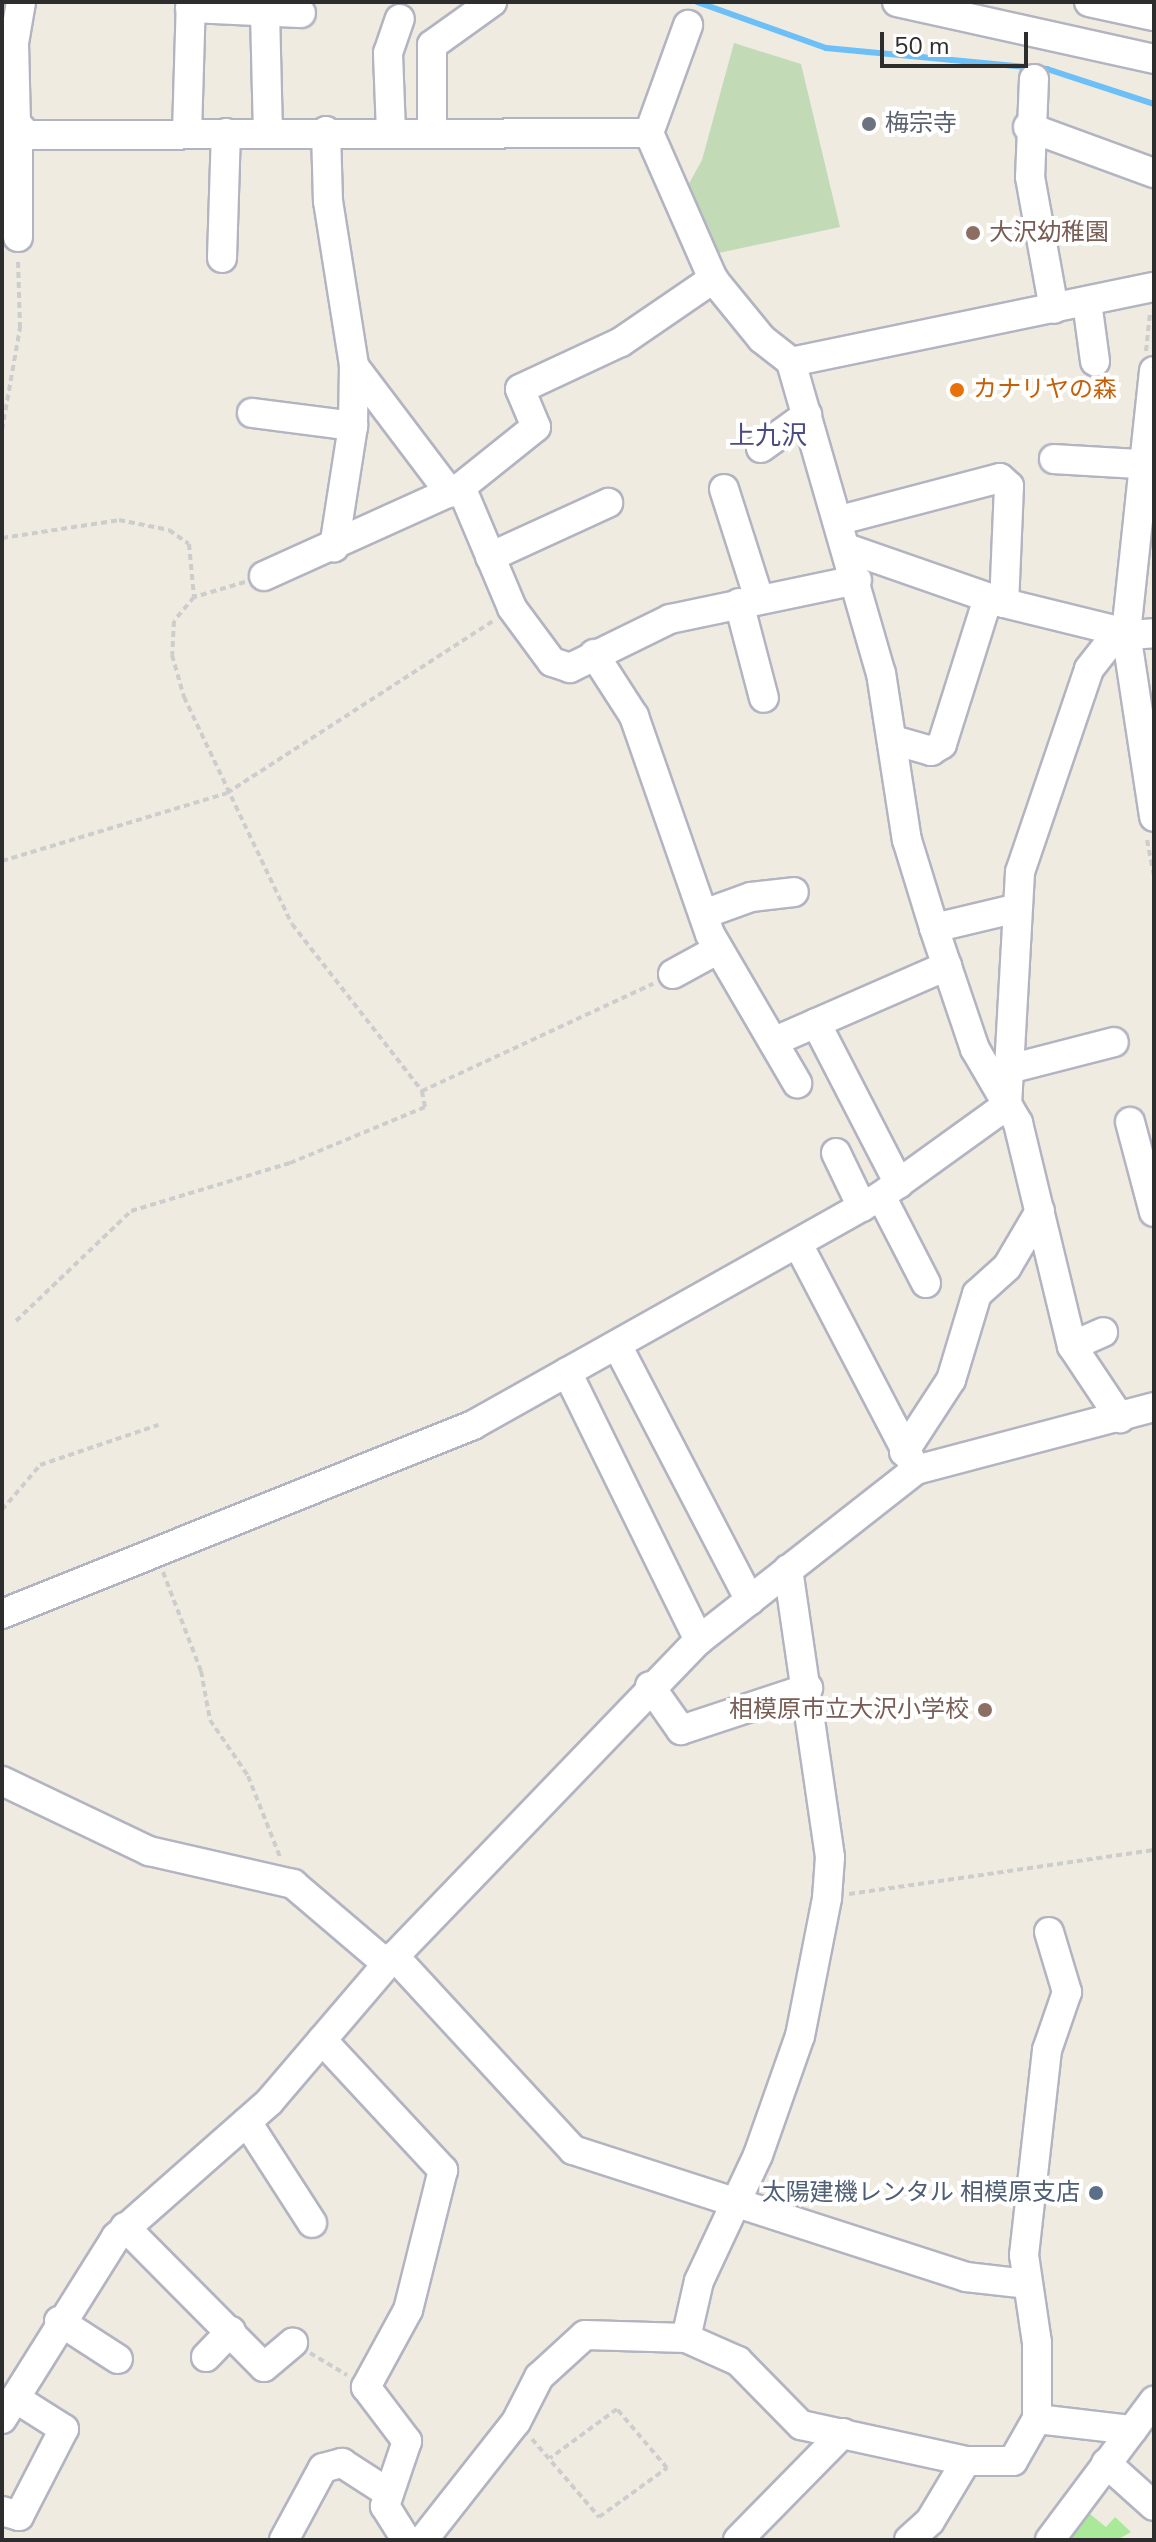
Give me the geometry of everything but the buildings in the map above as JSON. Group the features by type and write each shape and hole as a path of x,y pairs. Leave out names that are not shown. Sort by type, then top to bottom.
{"street":[{"path":"18,237 18,132 8,43 21,2"},
{"path":"432,132 432,45 492,2"},
{"path":"897,2 937,18 1154,59"},
{"path":"1089,2 1141,11"},
{"path":"187,133 190,5 283,10 268,132"},
{"path":"391,132 388,53 400,19"},
{"path":"688,25 649,133 713,279 791,362 857,580 893,740 907,840 934,928 975,1049 1007,1105 1040,1211 1072,1346 1120,1418"},
{"path":"1034,79 1028,127 1054,309"},
{"path":"1028,127 1154,173"},
{"path":"326,131 328,201 354,366 353,426 334,548"},
{"path":"18,132 649,133"},
{"path":"222,258 226,133"},
{"path":"264,576 334,548 455,490 536,427 520,389 621,342 713,279"},
{"path":"791,362 1154,287"},
{"path":"1087,302 1095,361"},
{"path":"354,366 455,490 512,608 552,662 570,668 670,619 857,580"},
{"path":"1153,386 1140,633 1154,817"},
{"path":"252,413 353,426"},
{"path":"761,448 807,415"},
{"path":"1054,459 1149,464"},
{"path":"840,520 1000,478 1009,486 996,601 942,744 931,751 893,740"},
{"path":"724,489 749,601 746,668 764,698"},
{"path":"490,557 581,523 608,503"},
{"path":"849,549 996,601 1140,633"},
{"path":"2,1614 154,1548 473,1425 881,1196 1007,1105 1013,1068 1014,909 1089,669 1107,641 1140,633"},
{"path":"594,654 634,716 717,950 775,1041 797,1083"},
{"path":"704,914 751,897 794,892"},
{"path":"934,928 1014,909"},
{"path":"673,974 717,950"},
{"path":"775,1041 947,966"},
{"path":"816,1023 881,1196"},
{"path":"1013,1068 1114,1042"},
{"path":"1130,1122 1134,1186 1154,1212"},
{"path":"836,1153 881,1196 917,1250 926,1283"},
{"path":"2,2511 19,2516 64,2429 9,2408 59,2321 125,2227 247,2122 391,1960 650,1686 699,1640 788,1569 910,1461 951,1380 977,1294 1007,1267 1040,1211"},
{"path":"798,1244 910,1461"},
{"path":"1072,1346 1103,1332"},
{"path":"617,1345 750,1600"},
{"path":"567,1372 699,1640"},
{"path":"910,1461 1120,1418 1154,1407"},
{"path":"686,2338 699,2281 737,2202 800,2036 827,1898 830,1857 808,1688 788,1569"},
{"path":"650,1686 681,1730 808,1688"},
{"path":"2,1781 149,1851 287,1883 391,1960 573,2150 966,2277 1027,2284"},
{"path":"423,2540 516,2422 539,2377 585,2335 686,2338 738,2361 801,2425 966,2461 1013,2461 1037,2419 1027,2284 1034,2139 1047,2050 1067,1992 1049,1932"},
{"path":"322,2040 443,2170 408,2310 366,2387 407,2441 407,2456 387,2492 385,2506 406,2540"},
{"path":"247,2122 312,2223"},
{"path":"125,2227 264,2367 293,2343"},
{"path":"59,2321 118,2359"},
{"path":"206,2357 231,2331"},
{"path":"1050,2540 1154,2401"},
{"path":"1037,2419 1132,2430"},
{"path":"738,2540 843,2433"},
{"path":"909,2540 930,2521 966,2461"},
{"path":"284,2540 323,2468 342,2463 387,2492"},
{"path":"1106,2463 1152,2517"}],"path":[{"path":"2,430 20,328 18,237"},
{"path":"2,538 119,520 169,530 189,544 194,597"},
{"path":"16,1321 131,1211 304,1158 425,1107 422,1091 292,924 227,793 172,655 174,621 194,597 264,576"},
{"path":"2,861 227,793 512,608"},
{"path":"422,1091 673,974"},
{"path":"2,1510 40,1465 158,1425"},
{"path":"154,1548 201,1671 210,1720 248,1776 287,1883"},
{"path":"827,1898 1154,1850"},
{"path":"293,2343 366,2387"},
{"path":"516,2422 599,2517 667,2468 617,2409 550,2458"}],"green space":[{"path":"734,43 801,64 840,227 714,254 686,189 702,160"},
{"path":"1085,2510 1106,2527 1115,2517 1131,2532 1117,2540 1063,2540"}],"waterway":[{"path":"697,2 826,48 1047,69 1154,104"}],"place":[{"name":"梅宗寺","path":"869,124"},
{"name":"大沢幼稚園","path":"973,233"},
{"name":"カナリヤの森","path":"957,390"},
{"name":"相模原市立大沢小学校","path":"985,1710"},
{"name":"太陽建機レンタル 相模原支店","path":"1096,2193"}],"district":[{"name":"上九沢","path":"768,436"}]}
